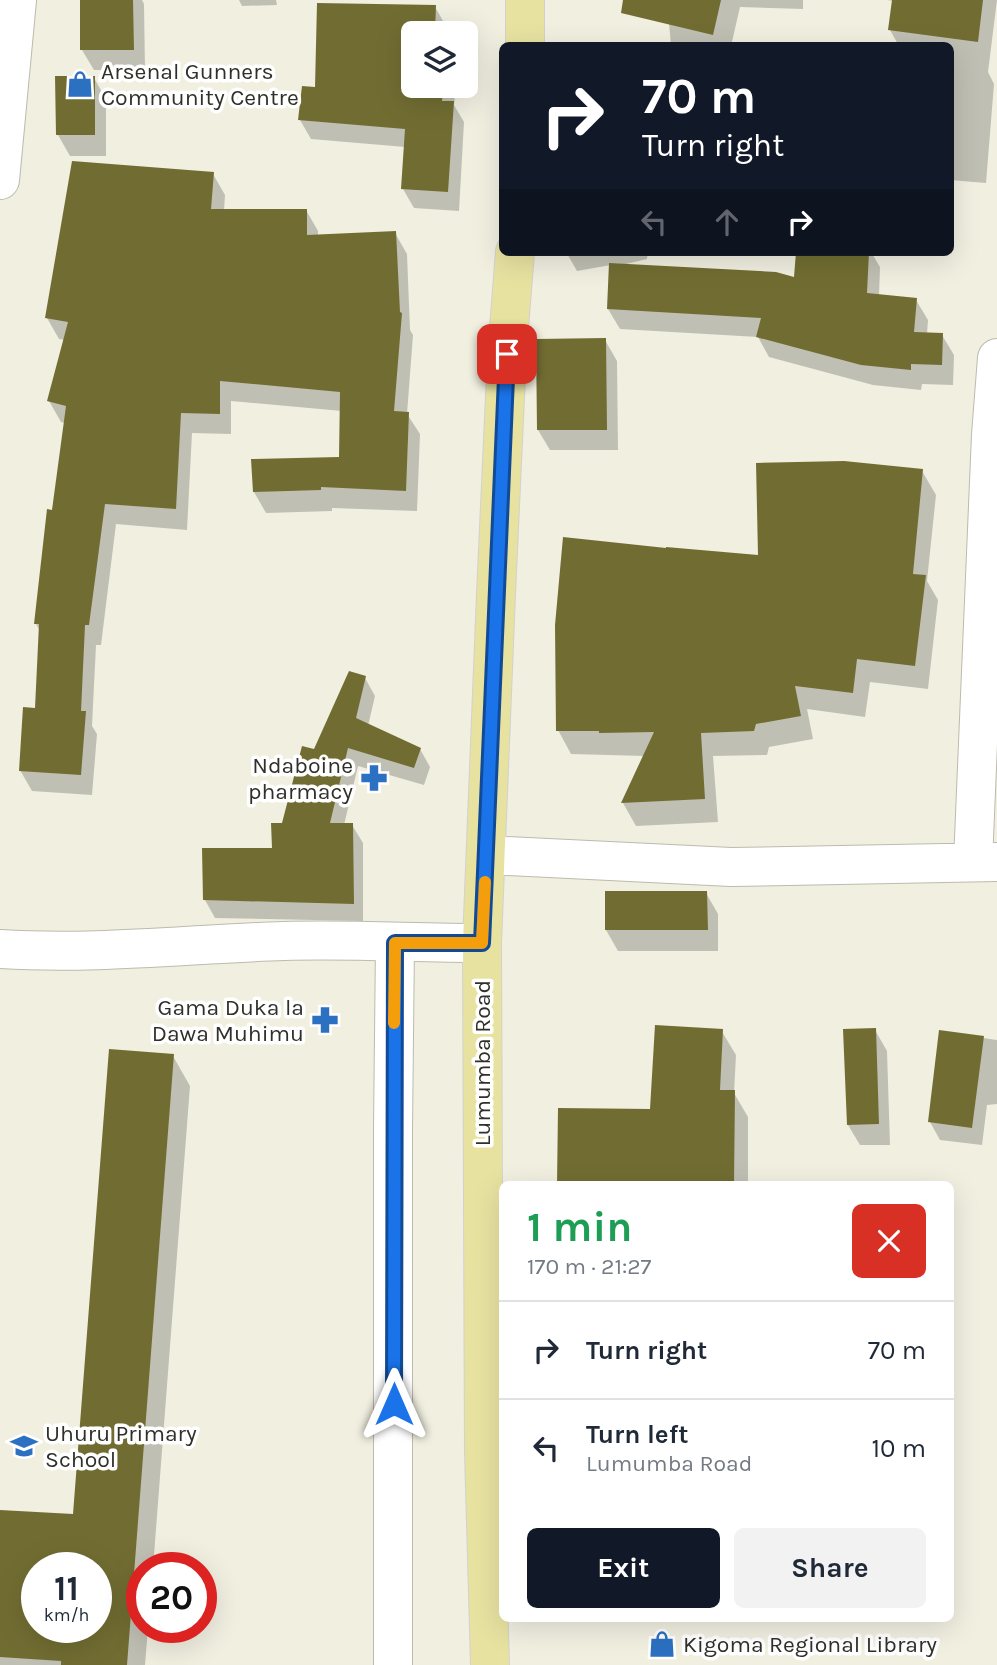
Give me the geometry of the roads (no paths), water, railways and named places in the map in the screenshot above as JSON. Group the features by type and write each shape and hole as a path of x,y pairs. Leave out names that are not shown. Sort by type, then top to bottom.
{"main road":[{"path":"525,0 525,42"},
{"name":"Lumumba Road","path":"490,1665 484,1424 482,943 505,393 514,256"}],"street":[{"path":"0,180 17,0"},
{"path":"486,855 731,867 985,862 991,435 997,358"},
{"path":"0,949 164,949 284,941 482,943"},
{"path":"393,1665 395,943"}],"place":[{"name":"Arsenal Gunners Community Centre","path":"80,84"},
{"name":"Ndaboine pharmacy","path":"374,778"},
{"name":"Gama Duka la Dawa Muhimu","path":"325,1020"},
{"name":"Uhuru Primary School","path":"24,1446"},
{"name":"Kigoma Regional Library","path":"662,1644"}]}
